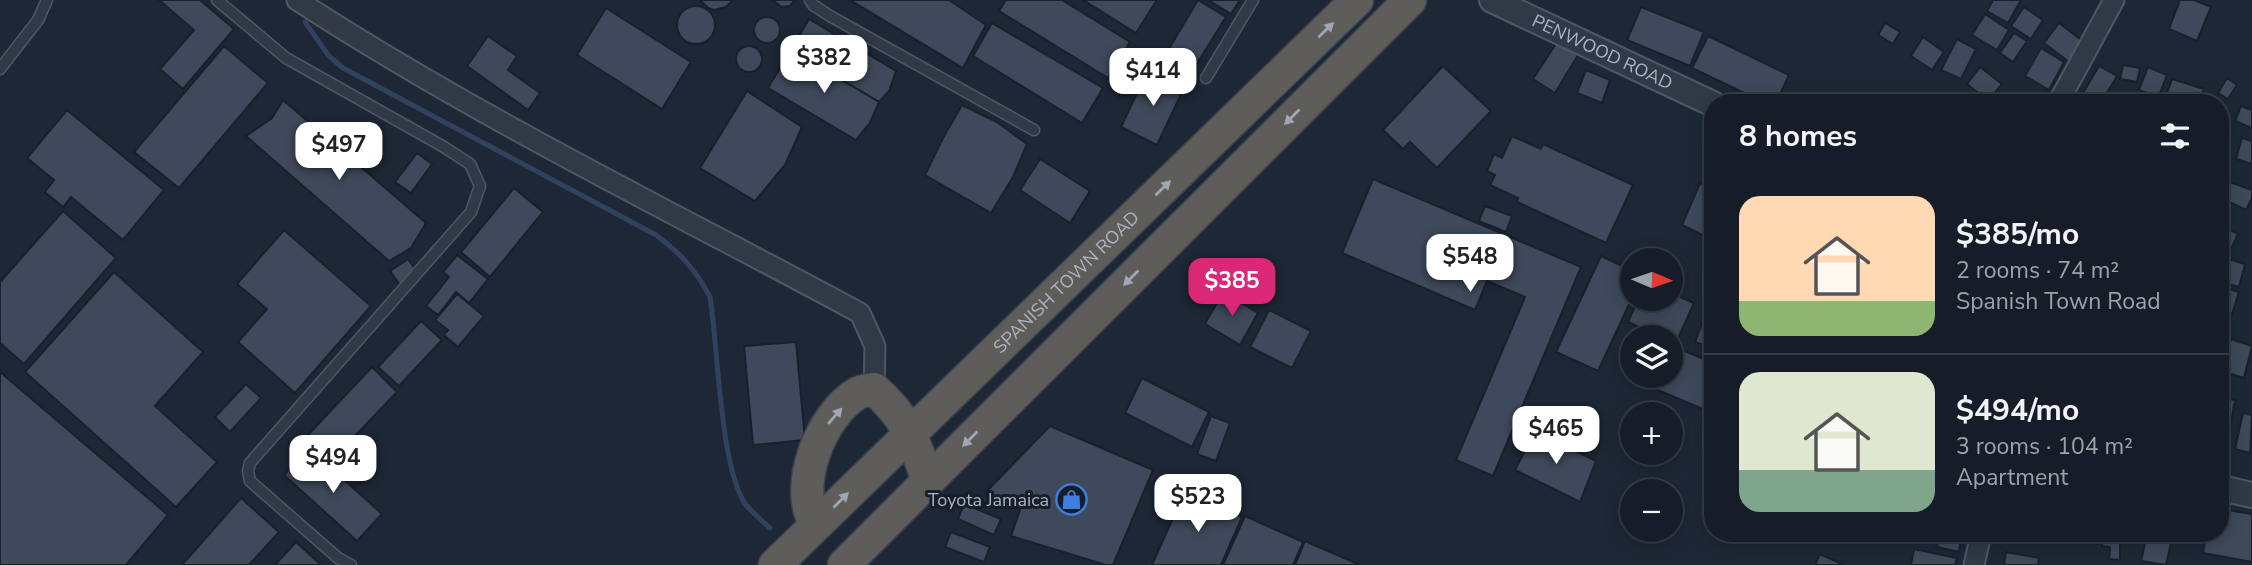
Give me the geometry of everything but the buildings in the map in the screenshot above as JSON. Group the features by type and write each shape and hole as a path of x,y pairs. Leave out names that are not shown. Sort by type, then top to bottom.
{"highway":[{"name":"SPANISH TOWN ROAD","path":"775,565 1357,0"},
{"path":"844,565 1410,0"},
{"path":"816,524 809,512 807,495 813,456 830,418 858,393 874,389 894,407 910,432 928,481"}],"street":[{"path":"297,0 440,87 633,194 860,313 875,346 874,389"},
{"name":"PENWOOD ROAD","path":"1492,0 1704,100"},
{"path":"2063,94 2114,0"},
{"path":"2229,489 2251,493"},
{"path":"1974,565 1979,542"}],"lane":[{"path":"0,69 38,20 47,0"},
{"path":"217,0 286,58 470,164 480,186 471,212 250,463 250,481 338,558 351,565"},
{"path":"810,0 830,16 1034,130"},
{"path":"1206,78 1253,0"}],"waterway":[{"path":"305,22 329,56 343,68 656,235 687,263 710,297 725,436 737,488 746,505 770,528"}],"place":[{"name":"Toyota Jamaica","path":"1072,500"}]}
